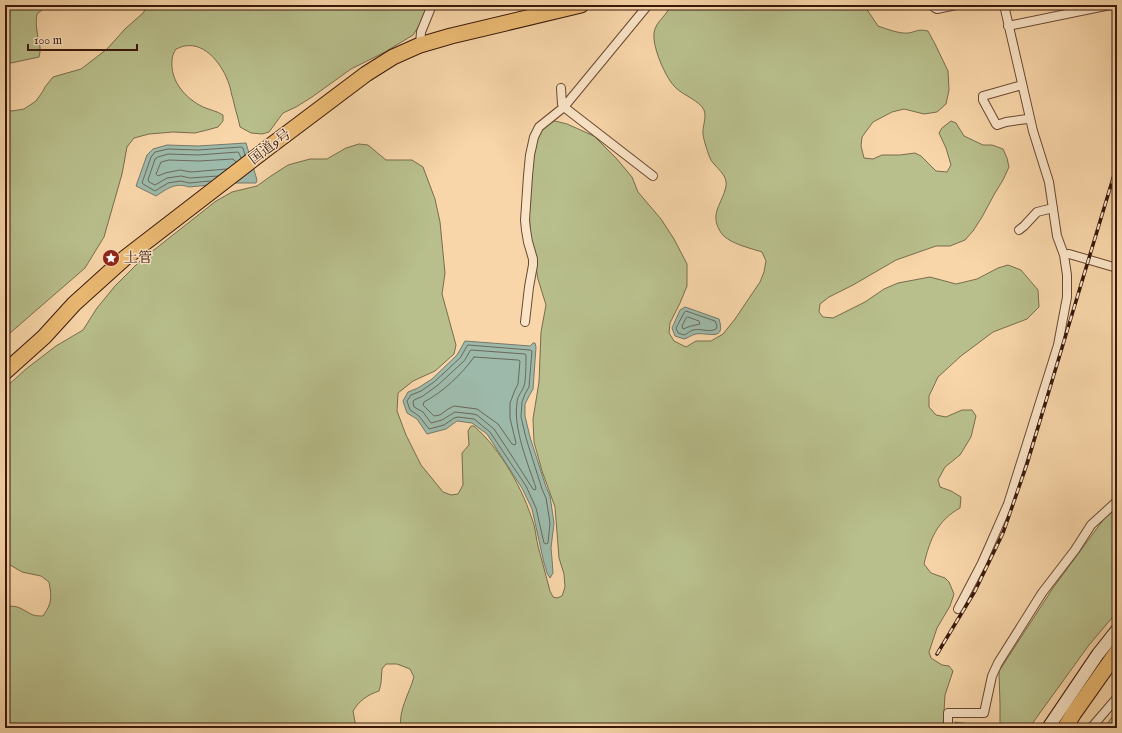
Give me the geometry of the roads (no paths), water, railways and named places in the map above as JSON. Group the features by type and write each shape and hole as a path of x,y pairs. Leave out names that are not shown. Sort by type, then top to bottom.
{"highway":[{"name":"国道9号","path":"5,372 44,337 74,304 126,258 366,74 393,57 420,45 451,36 582,5"},
{"path":"1065,728 1117,652"}],"main road":[{"path":"1048,728 1098,654 1117,630"}],"street":[{"path":"420,45 421,32 432,5"},
{"path":"525,322 533,265 525,220 532,144 539,127 564,107 648,5"},
{"path":"932,5 937,9 956,5"},
{"path":"958,609 982,563 1008,504 1058,345 1067,297 1067,275 1064,255 1057,236 1049,182 1033,130 1004,5"},
{"path":"1008,26 1110,5"},
{"path":"1022,85 981,97 997,125 1027,119"},
{"path":"561,88 562,104 564,107 653,176"},
{"path":"1019,230 1037,212 1053,208"},
{"path":"1064,255 1069,254 1117,268"},
{"path":"948,728 948,713 984,713 992,676 998,663 1042,593 1075,550 1091,525 1117,500"},
{"path":"1091,728 1115,700 1117,700"}],"water":[{"path":"246,143 257,180 256,183 231,183 189,187 179,185 156,196 136,186 147,155 153,149 167,145 198,146"},
{"path":"685,307 719,319 721,326 720,331 715,334 696,334 684,339 675,336 672,328 680,310"},
{"path":"465,341 530,346 535,343 533,389 525,404 525,416 530,437 550,496 554,523 551,548 553,573 550,578 544,563 532,509 522,488 487,434 472,423 457,421 446,429 427,434 417,419 407,413 403,401 408,392 418,388 432,379 457,355"},
{"path":"955,722 986,726 986,728 955,728"}],"railway":[{"path":"937,654 975,591 1003,533 1027,464 1117,165"}],"place":[{"name":"土管","path":"111,258"}]}
